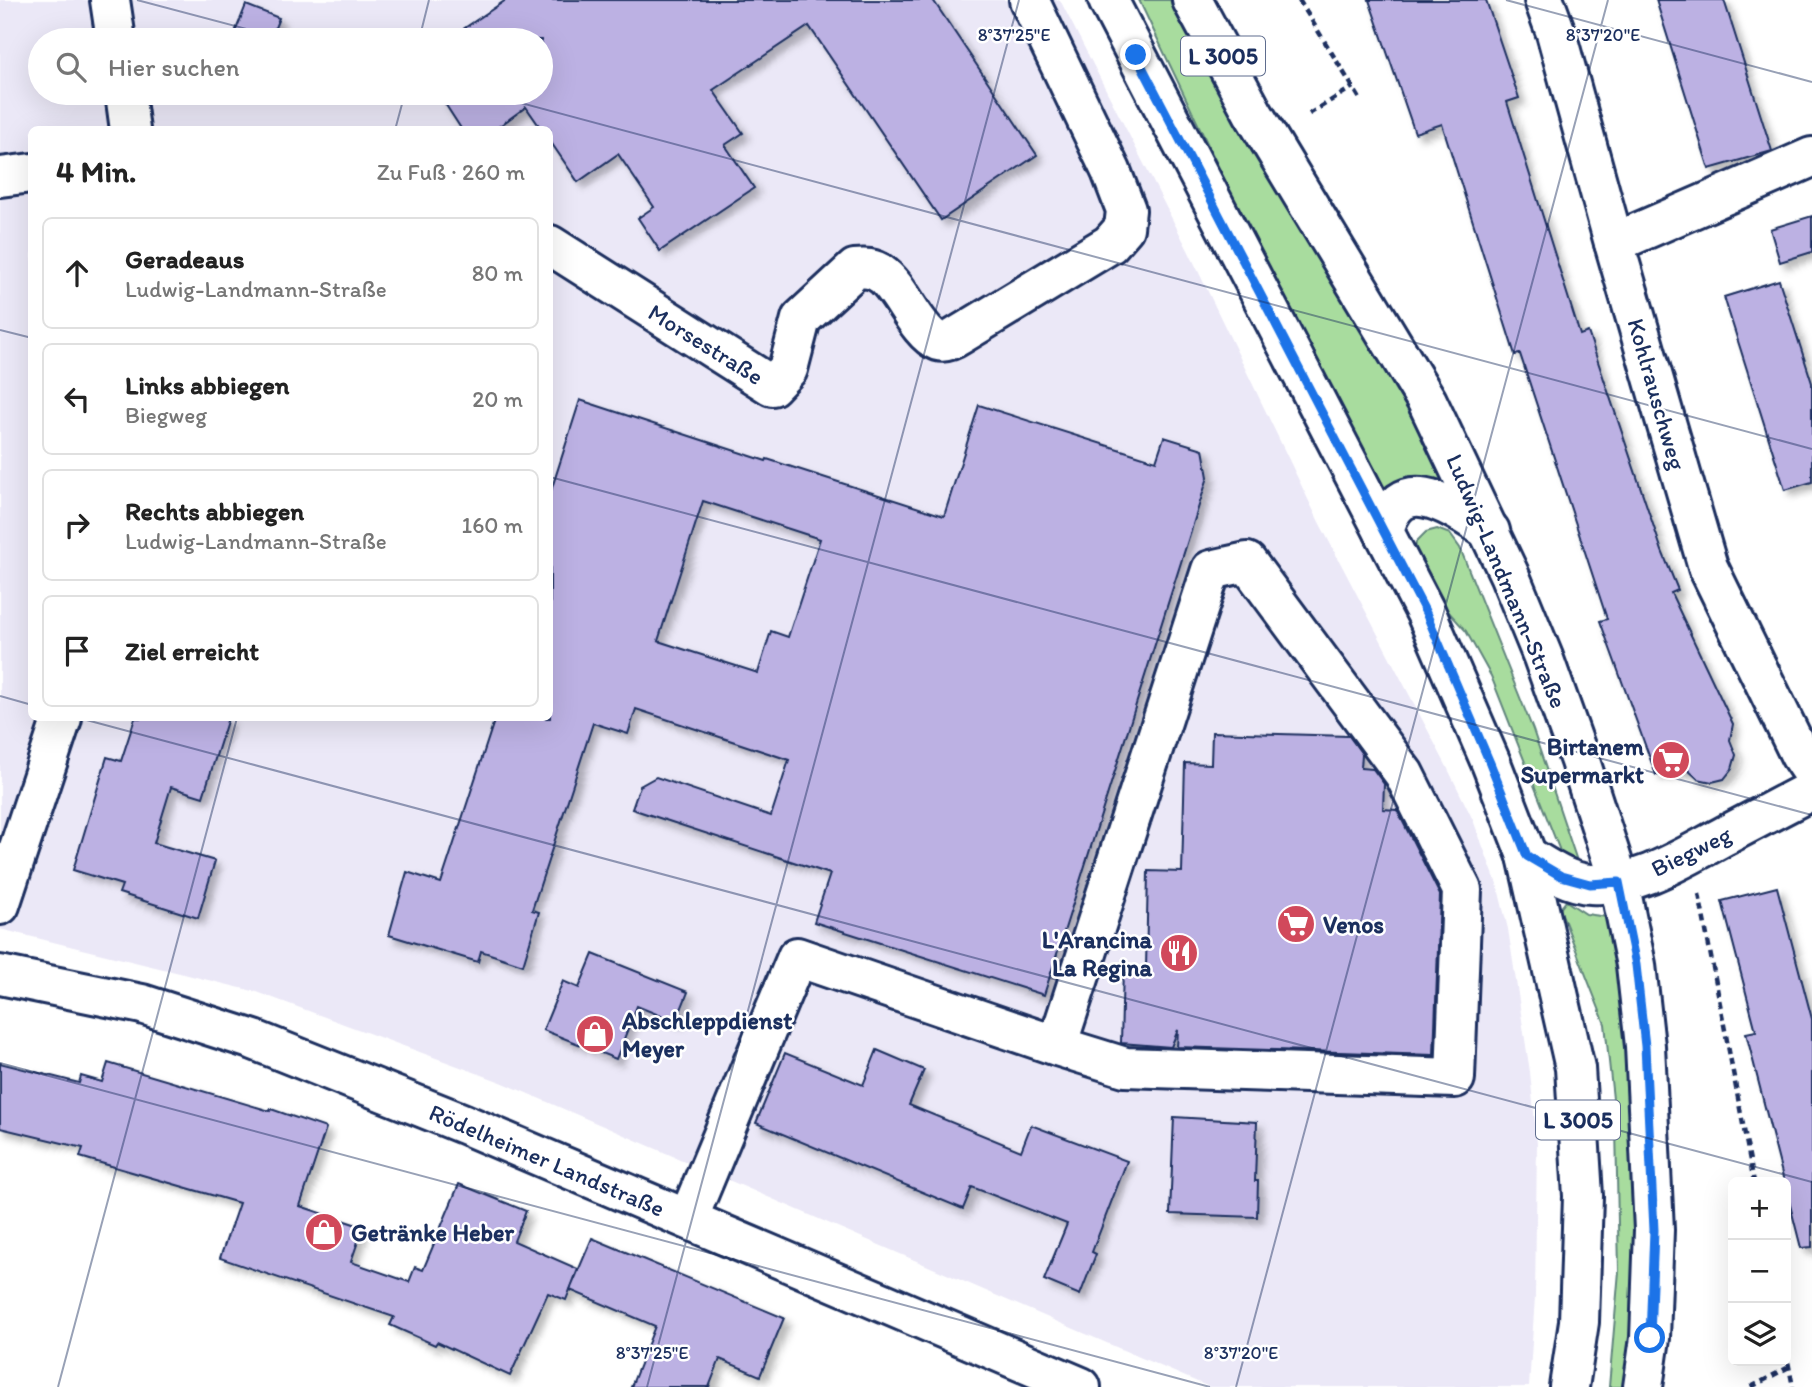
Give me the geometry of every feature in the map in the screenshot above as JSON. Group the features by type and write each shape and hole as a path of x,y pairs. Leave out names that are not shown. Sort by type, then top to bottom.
{"main road":[{"path":"110,0 114,28"},
{"name":"Morsestraße","path":"553,247 772,386 788,369 801,319 855,268 870,268 883,275 925,330 936,340 948,342 1110,244 1124,228 1126,210 1111,171 1028,0"},
{"name":"L 3005","path":"1108,0 1426,613 1527,856 1574,1068 1583,1196 1579,1322 1569,1387"},
{"name":"Ludwig-Landmann-Straße","path":"1192,0 1253,113 1427,401 1490,531 1543,657 1579,758 1619,882 1636,965 1645,1046 1654,1230 1650,1338 1643,1387"},
{"name":"Kohlrauschweg","path":"1544,0 1556,33 1708,567 1800,755 1812,773"},
{"path":"127,105 130,126"},
{"path":"1614,243 1812,157"},
{"path":"0,177 28,174"},
{"path":"1384,532 1389,513 1400,501 1422,496 1445,502 1490,531"},
{"path":"688,1219 797,957 1057,1046 1125,1067 1455,1078 1462,890 1404,774 1247,562 1211,570 1057,1046"},
{"path":"0,905 61,721"},
{"name":"Biegweg","path":"1527,856 1561,876 1590,884 1619,882 1649,873 1691,853 1812,790"},
{"name":"Rödelheimer Landstraße","path":"0,975 142,1004 254,1040 464,1124 1081,1387"}],"path":[{"path":"1299,0 1362,102"},
{"path":"1309,114 1353,87"},
{"path":"1691,853 1753,1177"},
{"path":"1751,1387 1789,1367 1793,1387"}],"shaded area":[{"path":"0,0 1060,0 1188,250 1319,522 1446,765 1473,820 1497,884 1508,929 1530,1072 1537,1144 1535,1297 1529,1387 1209,1387 501,1082 257,992 0,929"}],"green space":[{"path":"1139,0 1170,0 1368,338 1445,478 1441,481 1412,476 1398,484 1383,500 1237,206"},
{"path":"1437,529 1450,534 1460,548 1533,730 1576,858 1564,861 1491,676 1466,631 1437,599 1414,557 1416,542 1426,532"},
{"path":"1566,901 1586,914 1607,917 1619,982 1633,1099 1634,1295 1624,1387 1609,1387 1619,1271 1616,1127 1605,1024 1560,909"}],"building":[{"path":"506,0 933,0 1037,155 941,220 809,26 713,90 743,133 725,145 754,188 660,251 638,218 654,207 618,154 578,182 553,145 553,126 539,126 526,107 500,126 459,126 446,105 553,105 553,28 465,28"},
{"path":"1369,0 1486,0 1519,98 1507,102 1580,335 1588,332 1662,551 1678,590 1671,593 1733,724 1730,740 1736,755 1732,769 1724,779 1712,782 1698,779 1688,770 1656,775 1600,621 1607,619 1520,354 1515,355 1442,124 1415,133"},
{"path":"1656,0 1724,0 1772,151 1709,169"},
{"path":"246,5 279,18 275,28 237,28"},
{"path":"1812,216 1812,252 1780,262 1770,229"},
{"path":"1779,280 1812,383 1812,482 1785,490 1724,297"},
{"path":"580,400 944,516 979,405 1156,461 1164,437 1203,449 1208,477 1044,995 814,922 830,874 632,809 640,786 656,777 771,816 789,760 636,709 628,734 593,723 532,910 539,912 523,965 481,951 478,962 389,935 407,872 441,883 494,721 553,721 553,485","holes":["703,501 820,539 788,637 771,631 758,673 658,641"]},
{"path":"134,721 227,721 203,797 171,787 154,843 215,861 198,918 119,893 122,885 73,870 107,757 121,761"},
{"name":"Venos","path":"1212,732 1349,736 1362,754 1361,768 1373,769 1384,784 1383,809 1397,810 1440,895 1434,1055 1177,1047 1178,1030 1171,1047 1121,1043 1123,968 1146,969 1148,871 1182,872 1185,763 1211,764"},
{"path":"1777,887 1812,1019 1812,1247 1801,1248 1791,1209 1791,1177 1783,1177 1746,1033 1756,1031 1722,901"},
{"path":"593,954 688,992 676,1022 637,1006 616,1059 543,1030 563,981 579,988"},
{"path":"877,1050 924,1070 909,1105 1021,1151 1031,1125 1127,1161 1092,1252 1096,1254 1080,1295 1044,1280 1067,1224 972,1187 963,1209 756,1123 785,1053 863,1085"},
{"path":"0,1063 79,1083 81,1076 102,1082 108,1063 270,1111 271,1109 326,1128 300,1206 363,1227 351,1262 409,1282 415,1267 423,1270 459,1184 526,1211 514,1241 578,1269 566,1300 548,1293 510,1376 437,1342 435,1345 390,1325 394,1317 220,1258 239,1203 80,1157 83,1148 0,1128"},
{"path":"1174,1117 1257,1122 1257,1217 1170,1214"},
{"path":"592,1238 784,1318 760,1376 720,1359 709,1387 631,1387 655,1326 570,1290"}],"place":[{"name":"Birtanem Supermarkt","path":"1671,760"},
{"name":"Venos","path":"1296,924"},
{"name":"L'Arancina La Regina","path":"1179,953"},
{"name":"Abschleppdienst Meyer","path":"595,1034"},
{"name":"Getränke Heber","path":"324,1232"}],"route":[{"path":"1136,55 1426,613 1527,856 1561,876 1590,884 1619,882 1636,965 1645,1046 1654,1230 1650,1338"}]}
